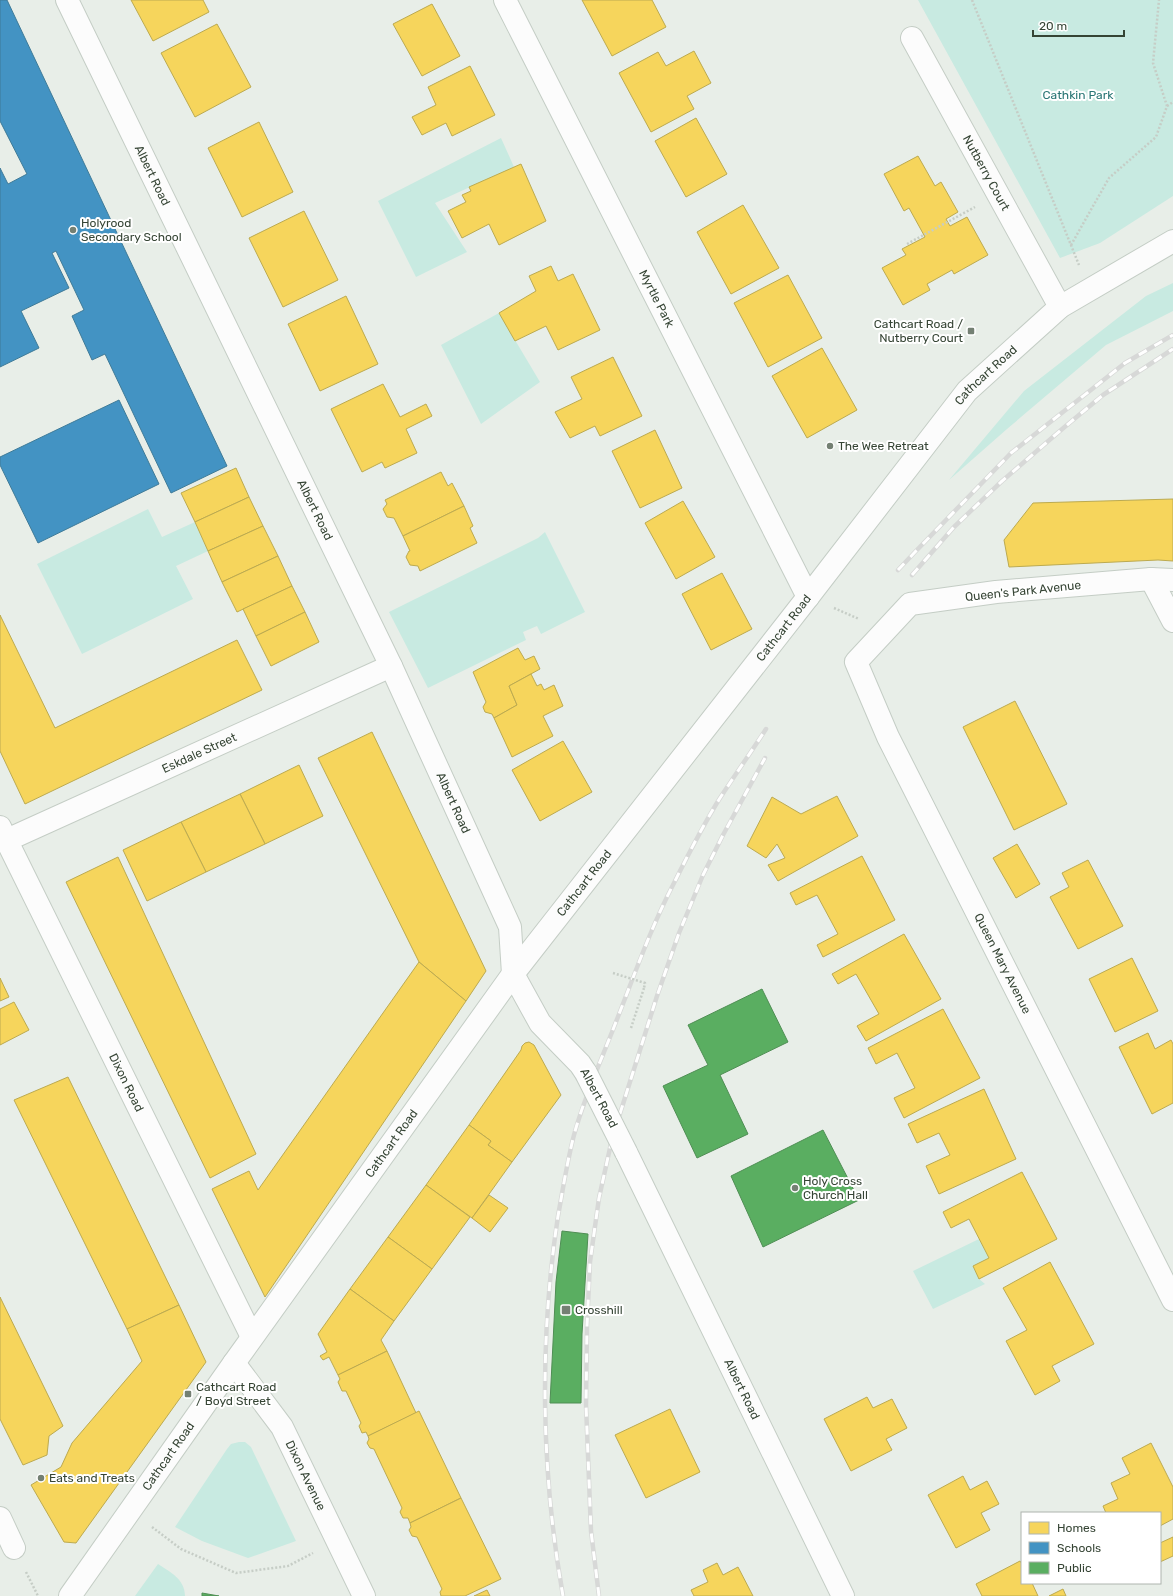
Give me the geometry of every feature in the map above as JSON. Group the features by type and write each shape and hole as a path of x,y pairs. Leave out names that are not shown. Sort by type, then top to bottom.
{"street":[{"name":"Albert Road","path":"67,0 391,666 510,927 513,974 540,1022 580,1064 586,1073 843,1596"},
{"name":"Myrtle Park","path":"505,0 808,597"},
{"name":"Nutberry Court","path":"912,38 1060,307"},
{"name":"Cathcart Road","path":"70,1596 252,1337 513,974 967,391 1060,307 1090,291 1173,241"},
{"name":"Queen's Park Avenue","path":"885,631 910,604 996,592 1151,579 1173,580"},
{"path":"1151,579 1173,621"},
{"name":"Queen Mary Avenue","path":"885,631 856,662 888,737 1173,1300"},
{"name":"Eskdale Street","path":"4,834 391,666"},
{"name":"Dixon Road","path":"4,834 252,1337"},
{"name":"Dixon Avenue","path":"234,1363 282,1427 364,1596"},
{"path":"0,1518 14,1548"}],"path":[{"path":"972,0 1070,245 1090,291"},
{"path":"1159,0 1153,63 1167,106"},
{"path":"1070,245 1109,178 1156,137 1167,106 1173,102"},
{"path":"907,244 998,194"},
{"path":"808,597 885,631"},
{"path":"613,973 645,983 631,1028"},
{"path":"130,1510 181,1549 236,1573 288,1566 337,1542"}],"green space":[{"name":"Cathkin Park","path":"918,0 1173,0 1173,196 1100,243 1060,258"},
{"path":"501,138 514,167 435,203 467,252 416,277 378,201"},
{"path":"1173,283 1173,311 1106,345 949,480 1024,391 1146,296"},
{"path":"499,313 540,382 481,424 441,345"},
{"path":"148,509 162,537 195,522 208,551 176,566 193,599 82,654 37,564"},
{"path":"545,532 585,612 541,634 537,626 523,632 526,640 428,688 389,612 538,538"},
{"path":"979,1239 989,1258 973,1266 979,1279 985,1284 933,1309 913,1271"},
{"path":"245,1442 251,1447 296,1541 248,1558 202,1541 175,1527 227,1449 231,1444"},
{"path":"158,1564 172,1573 180,1581 185,1596 135,1596"}],"building: Homes":[{"path":"131,0 203,0 209,12 153,41"},
{"path":"582,0 652,0 666,27 612,56"},
{"path":"432,4 460,56 422,76 393,24"},
{"path":"217,24 251,87 195,117 161,53"},
{"path":"694,51 711,83 687,96 694,109 651,132 619,73 658,52 666,66"},
{"path":"470,66 495,115 452,136 446,123 422,135 412,117 436,105 428,87"},
{"path":"696,118 727,174 686,197 655,141"},
{"path":"259,122 293,192 242,217 208,148"},
{"path":"918,156 935,186 941,182 958,212 946,219 950,226 967,217 988,255 954,274 952,270 927,284 930,290 903,305 882,268 906,255 902,249 925,237 909,208 904,211 884,174"},
{"path":"521,164 546,221 499,245 489,224 462,238 448,211 466,202 462,195 471,191 469,187"},
{"path":"743,205 779,268 731,294 697,232"},
{"path":"304,211 338,280 283,307 249,238"},
{"path":"551,266 558,281 573,274 600,330 558,350 546,326 515,341 499,313 536,291 529,276"},
{"path":"788,275 822,338 768,367 734,303"},
{"path":"346,296 378,364 320,391 288,324"},
{"path":"822,348 857,410 807,438 772,376"},
{"path":"613,357 642,416 600,436 595,426 570,438 555,412 582,399 571,377"},
{"path":"383,384 400,417 426,404 432,416 406,429 417,453 385,468 382,462 362,472 331,409"},
{"path":"655,430 682,488 640,508 612,451"},
{"path":"236,468 249,497 195,522 181,493"},
{"path":"441,472 448,486 452,483 464,506 403,536 394,518 387,517 383,509 387,504 385,500"},
{"path":"249,497 263,526 208,551 195,522"},
{"path":"1173,499 1173,561 1158,560 1009,567 1004,540 1033,503"},
{"path":"683,501 715,557 676,579 645,523"},
{"path":"464,506 473,526 470,528 477,543 420,571 418,566 410,565 406,557 410,551 403,536"},
{"path":"263,526 278,556 222,582 208,551"},
{"path":"278,556 292,586 237,612 222,582"},
{"path":"722,573 752,629 711,650 682,594"},
{"path":"292,586 305,612 256,636 243,609"},
{"path":"305,612 319,642 271,666 256,636"},
{"path":"0,615 55,728 237,640 262,690 25,804 0,751"},
{"path":"518,648 525,660 534,656 540,669 509,686 517,705 494,718 492,714 485,712 483,707 486,702 473,672"},
{"path":"531,674 537,686 541,684 544,690 554,685 563,706 543,716 553,736 512,757 494,718 517,705 509,686"},
{"path":"1015,701 1067,804 1014,830 963,727"},
{"path":"372,732 486,971 466,1001 419,962 318,758"},
{"path":"563,741 592,792 540,821 512,770"},
{"path":"299,765 323,816 265,844 240,794"},
{"path":"240,794 265,844 206,872 181,822"},
{"path":"837,796 858,836 778,881 768,865 785,858 777,844 766,858 747,846 772,797 801,814"},
{"path":"181,822 206,872 147,901 123,850"},
{"path":"1017,844 1040,884 1016,898 993,858"},
{"path":"862,856 895,920 823,957 817,945 838,934 817,895 796,905 790,893"},
{"path":"118,857 256,1154 210,1178 66,882"},
{"path":"1088,860 1123,926 1078,949 1050,897 1069,887 1062,873"},
{"path":"904,934 941,999 866,1041 857,1026 879,1014 856,974 838,984 832,974"},
{"path":"1132,958 1158,1011 1115,1032 1089,979"},
{"path":"419,962 466,1001 265,1297 212,1189 249,1171 258,1190"},
{"path":"0,978 9,997 0,1001"},
{"path":"14,1002 29,1030 0,1045 0,1009"},
{"path":"943,1009 980,1078 904,1118 894,1098 915,1088 897,1053 876,1064 868,1048"},
{"path":"1148,1033 1155,1049 1171,1040 1173,1044 1173,1103 1152,1114 1119,1047"},
{"path":"529,1042 534,1045 561,1095 512,1162 488,1145 491,1141 469,1125 521,1050 522,1046"},
{"path":"68,1077 179,1305 127,1329 14,1100"},
{"path":"984,1089 1016,1159 939,1194 926,1166 950,1155 939,1133 917,1143 908,1124"},
{"path":"469,1125 491,1141 488,1145 512,1162 472,1218 426,1185"},
{"path":"1022,1172 1057,1239 979,1279 973,1266 989,1258 969,1219 951,1228 943,1212"},
{"path":"426,1185 470,1217 432,1269 388,1237"},
{"path":"489,1195 508,1208 490,1232 472,1218"},
{"path":"388,1237 432,1269 394,1321 350,1289"},
{"path":"1050,1262 1094,1344 1052,1366 1060,1381 1035,1395 1006,1341 1027,1330 1003,1288"},
{"path":"350,1289 394,1321 381,1340 387,1351 338,1375 329,1357 323,1360 320,1356 327,1352 318,1334"},
{"path":"0,1297 63,1426 49,1436 47,1455 23,1465 0,1419"},
{"path":"179,1305 206,1362 76,1543 64,1542 31,1485 61,1467 72,1443 142,1361 127,1329"},
{"path":"387,1351 416,1413 368,1436 366,1432 362,1433 359,1426 361,1423 346,1391 342,1391 338,1382 340,1379 338,1375"},
{"path":"867,1397 873,1408 892,1399 907,1428 886,1439 892,1450 851,1471 824,1419"},
{"path":"670,1409 700,1472 646,1498 615,1435"},
{"path":"419,1411 461,1498 410,1523 408,1518 403,1518 400,1512 402,1508 374,1449 370,1448 367,1443 369,1439 368,1436"},
{"path":"1151,1443 1173,1487 1173,1519 1161,1525 1161,1512 1106,1512 1103,1506 1118,1499 1111,1483 1130,1474 1122,1458"},
{"path":"963,1476 970,1490 987,1481 999,1504 981,1513 990,1530 956,1548 928,1495"},
{"path":"461,1498 501,1579 465,1596 441,1596 440,1592 442,1589 417,1537 412,1536 409,1530 411,1527 410,1523"},
{"path":"1173,1537 1173,1556 1161,1562 1161,1543"},
{"path":"1020,1561 1021,1584 1032,1584 1038,1596 982,1596 976,1584"},
{"path":"717,1563 723,1575 738,1567 753,1596 694,1596 691,1590 708,1582 703,1570"},
{"path":"1063,1589 1066,1596 1049,1596"},
{"path":"487,1590 490,1596 474,1596"}],"building: Schools":[{"path":"0,0 7,0 227,466 171,493 105,354 92,360 72,316 84,310 56,251 52,253 69,288 21,311 39,348 0,367 0,168 8,184 27,174 0,121"},
{"path":"119,400 159,484 38,543 0,465 0,457"}],"building: Public":[{"path":"762,989 788,1042 720,1075 748,1134 697,1158 663,1086 708,1065 688,1025"},
{"name":"Holy Cross Church Hall","path":"823,1130 859,1200 763,1247 731,1176"},
{"path":"562,1231 588,1234 582,1334 581,1403 550,1403 556,1282"},
{"path":"202,1593 219,1596 202,1596"}],"railway":[{"path":"898,570 1011,453 1125,363 1173,335"},
{"path":"912,575 954,527 1001,482 1061,430 1103,395 1173,349"},
{"path":"563,1596 550,1502 545,1406 545,1358 552,1263 558,1216 572,1145 582,1108 592,1081 665,900 714,808 766,729"},
{"path":"599,1596 591,1531 586,1405 587,1326 590,1262 599,1198 612,1139 657,996 679,933 703,875 765,758"}],"place":[{"name":"Holyrood Secondary School","path":"73,230"},
{"name":"Cathcart Road / Nutberry Court","path":"971,331"},
{"name":"The Wee Retreat","path":"830,446"},
{"name":"Holy Cross Church Hall","path":"795,1188"},
{"name":"Crosshill","path":"566,1310"},
{"name":"Cathcart Road / Boyd Street","path":"188,1394"},
{"name":"Eats and Treats","path":"41,1478"}]}
